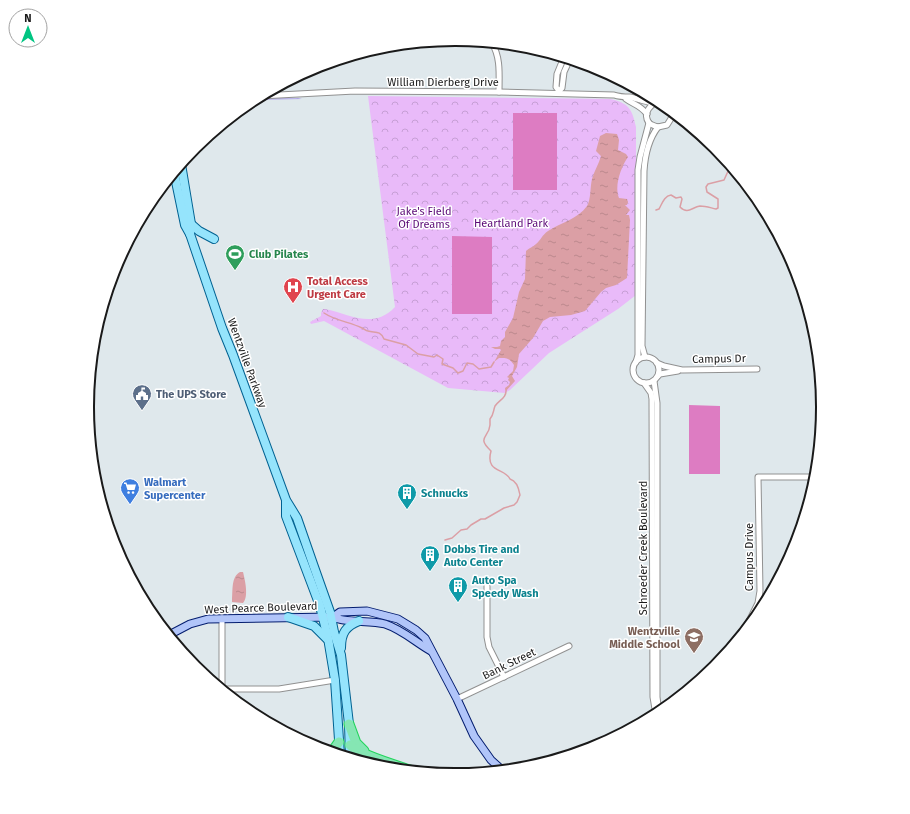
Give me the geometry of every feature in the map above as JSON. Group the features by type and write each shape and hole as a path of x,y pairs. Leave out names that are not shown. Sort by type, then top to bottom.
{"highway":[{"path":"349,724 356,743 369,755"},
{"path":"335,748 339,742"},
{"path":"350,745 353,748 386,761"},
{"path":"358,755 369,755"}],"main road":[{"path":"182,172 192,224 190,234"},
{"name":"Wentzville Parkway","path":"175,179 185,226 190,234 222,328 286,500 286,516 320,606 328,617 341,655 349,724 350,752"},
{"path":"192,224 199,232 214,239"},
{"name":"West Pearce Boulevard","path":"328,617 340,612 367,611 398,619 412,627 425,638 457,699 474,736 491,760 497,765"},
{"path":"288,617 314,626 328,640"},
{"name":"Wentzville Parkway","path":"328,617 328,640 335,680 340,749"},
{"name":"West Pearce Boulevard","path":"174,633 190,624 208,619 328,617 340,620 384,624 396,628 431,651"},
{"path":"341,655 342,634 348,627 366,618 392,622 398,619"},
{"path":"396,628 400,626 416,635 422,636"}],"street":[{"path":"496,48 499,62 499,92"},
{"path":"562,62 557,74 556,87 559,92 562,88 564,72 568,64"},
{"name":"William Dierberg Drive","path":"273,95 355,91 559,92 614,95 626,98 630,97 649,103"},
{"name":"William Dierberg Drive","path":"626,98 629,101 642,106 647,114"},
{"path":"636,362 645,357 653,358 659,369 658,376 654,381 644,383 639,381 634,373 635,364 638,355 638,170 649,122 647,114 649,107 652,104"},
{"path":"645,357 642,346 644,171 648,145 652,135 658,127 667,125 671,118"},
{"path":"649,122 658,127"},
{"name":"Campus Dr","path":"657,363 682,370"},
{"name":"Campus Dr","path":"658,376 660,374 682,370 757,369"},
{"name":"Schroeder Creek Boulevard","path":"654,381 657,403 658,705"},
{"name":"Schroeder Creek Boulevard","path":"644,383 651,394 652,399 653,689 654,708"},
{"name":"Campus Drive","path":"758,603 760,591 758,477 809,477"},
{"path":"487,586 488,642 504,677"},
{"path":"222,618 222,682"},
{"name":"Bank Street","path":"457,699 569,646"},
{"path":"230,689 280,689 335,680"}],"green space":[{"name":"Heartland Park","path":"368,96 610,99 626,105 631,111 636,127 636,295 618,309 549,353 505,393 448,388 324,321 311,324 310,322 321,316 323,309 352,317 370,319 378,318 387,314 395,307"},
{"path":"298,98 302,99 266,100"}],"shaded area":[{"path":"513,113 557,113 557,190 513,190"},
{"path":"452,236 492,237 492,314 452,314"},
{"path":"689,405 720,406 720,474 689,474"}],"water":[{"path":"606,133 617,134 619,140 618,150 626,154 628,157 621,171 617,188 619,198 627,199 627,205 625,205 630,210 626,215 629,215 630,220 627,278 616,285 606,288 585,311 571,315 550,317 543,321 533,338 519,354 517,367 512,376 515,381 506,391 505,388 510,382 508,380 509,378 507,377 513,371 514,365 506,358 499,358 494,362 501,350 491,347 500,346 501,341 505,337 505,332 513,318 519,292 525,279 526,251 535,245 548,231 574,218 587,206 592,179 601,156 596,151 600,136"},
{"path":"240,572 243,572 246,588 246,597 243,603 232,602 234,580"}],"waterway":[{"path":"656,210 659,209 665,199 671,195 676,198 681,197 680,207 685,210 690,210 700,206 716,209 718,208 718,199 707,192 706,187 708,184 724,180 728,171"},
{"path":"324,313 366,331 377,332 381,334 384,339 406,345 418,354 434,357 437,355 443,359 442,364 453,368 458,373 463,371 467,363 473,364 479,369 491,367 494,362"},
{"path":"445,540 452,538 461,530 467,529 481,519 485,519 504,508 514,505 520,495 516,483 504,473 493,467 490,458 491,451 484,443 484,438 489,429 490,419 495,406 504,397 506,389"}],"place":[{"name":"Club Pilates","path":"235,271"},
{"name":"Total Access Urgent Care","path":"293,304"},
{"name":"The UPS Store","path":"142,411"},
{"name":"Walmart Supercenter","path":"130,505"},
{"name":"Schnucks","path":"407,510"},
{"name":"Dobbs Tire and Auto Center","path":"430,572"},
{"name":"Auto Spa Speedy Wash","path":"458,603"},
{"name":"Wentzville Middle School","path":"694,654"}],"park label":[{"name":"Jake's Field Of Dreams","path":"424,217"}]}
